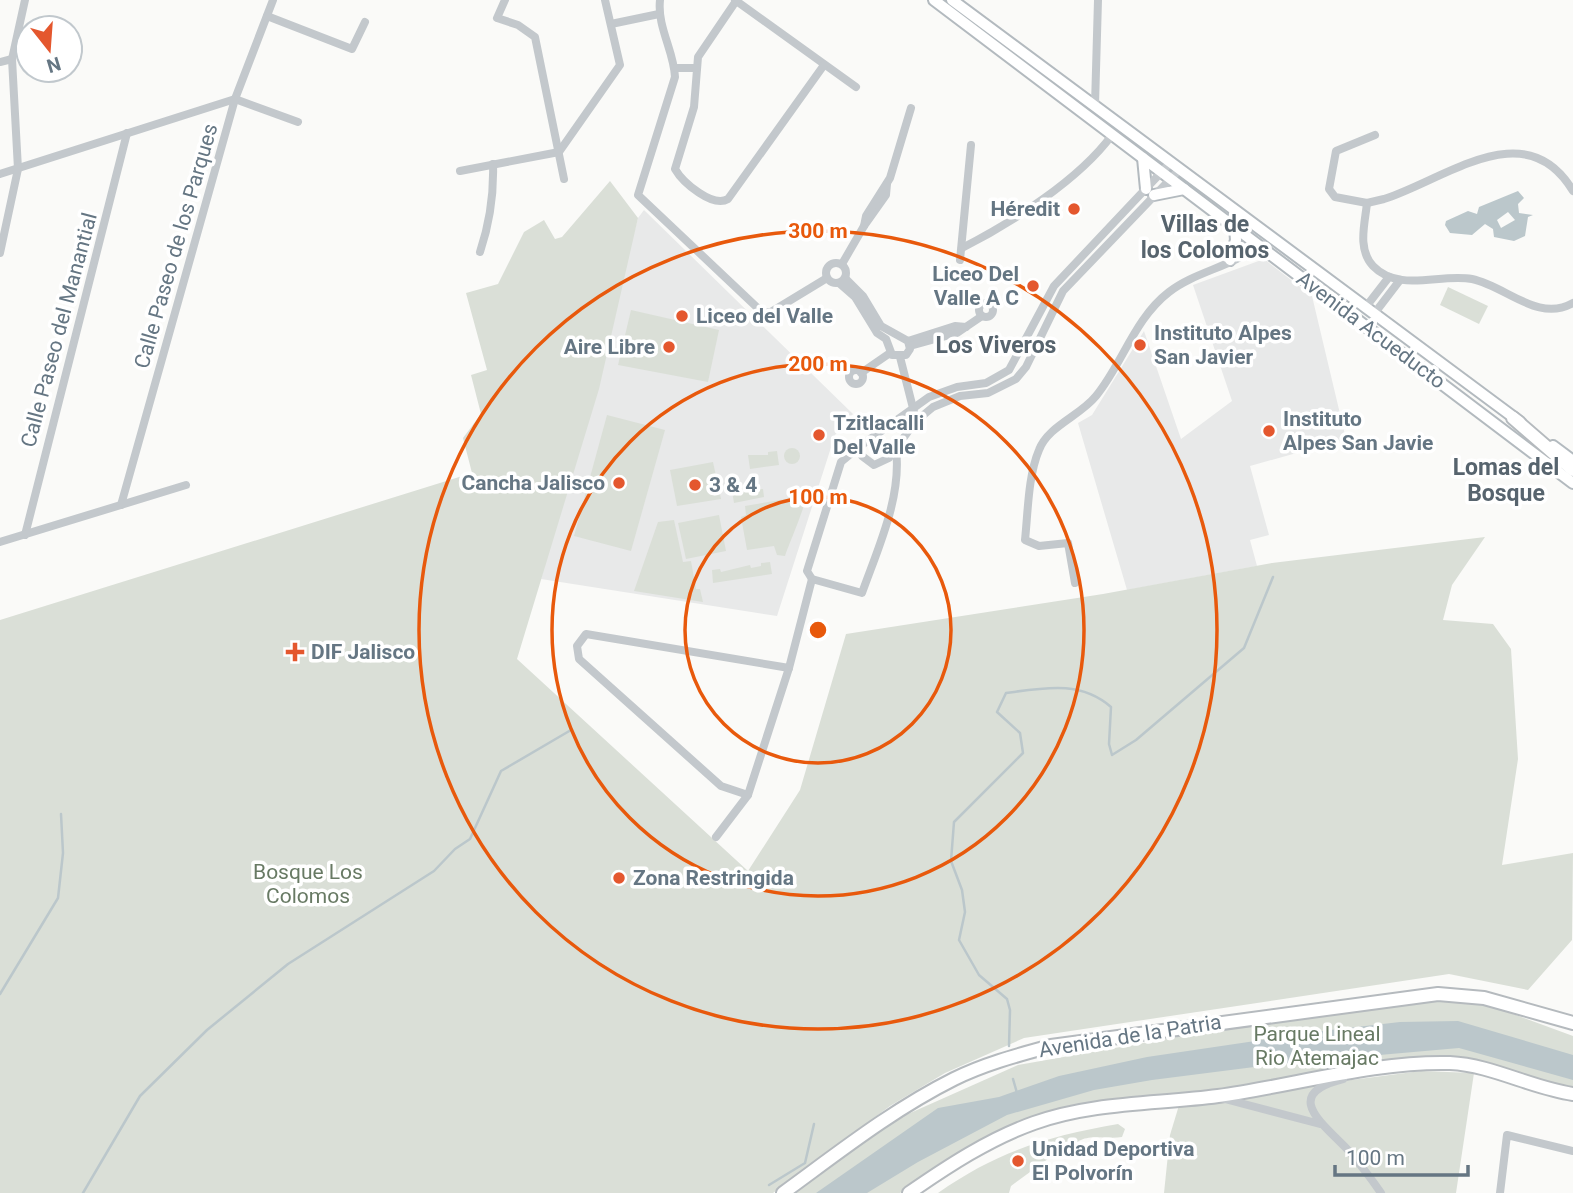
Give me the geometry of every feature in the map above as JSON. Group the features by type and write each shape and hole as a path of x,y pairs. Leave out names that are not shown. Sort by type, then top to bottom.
{"main road":[{"name":"Avenida Acueducto","path":"952,0 1573,461"},
{"name":"Avenida Acueducto","path":"938,1 1098,125 1573,482"},
{"path":"1098,125 1107,114"},
{"path":"1143,158 1150,192 1184,189"},
{"path":"1230,260 1236,240 1235,228"},
{"path":"1513,418 1573,470"},
{"name":"Avenida de la Patria","path":"783,1193 899,1110 944,1085 1002,1059 1051,1046 1407,997 1461,995 1573,1023"},
{"name":"Avenida de la Patria","path":"1514,1007 1573,1031"},
{"path":"909,1193 962,1158 1036,1122 1081,1111 1216,1096 1377,1070 1451,1063 1474,1066 1525,1083 1573,1094"}],"street":[{"path":"0,253 18,169 12,59 25,0"},
{"name":"Calle Paseo de los Parques","path":"121,505 235,99 273,0"},
{"path":"505,0 497,18 518,25 535,37 564,179"},
{"path":"460,170 558,152 620,65 605,0"},
{"path":"660,0 659,14 675,68 672,94 638,195 762,313 771,312 827,278 842,280 863,296 881,326 909,343"},
{"path":"824,65 728,199 714,202 679,176 675,169 694,107 698,57 735,0 856,87"},
{"path":"1095,104 1098,0"},
{"path":"611,24 659,14"},
{"path":"267,16 352,49 365,22"},
{"path":"0,62 12,59"},
{"path":"675,68 697,68"},
{"path":"0,174 235,99 298,122"},
{"path":"842,264 886,195 911,108"},
{"name":"Calle Paseo del Manantial","path":"25,535 127,134"},
{"path":"962,248 1009,225 1100,151 1112,135"},
{"path":"1375,135 1336,151 1329,184 1335,197 1367,203 1396,195 1482,158 1509,152 1536,156 1552,165 1573,191"},
{"path":"960,260 971,145"},
{"path":"480,252 489,226 494,197 493,164"},
{"path":"716,837 748,795 789,668 813,579 807,564 841,462 915,408 946,390 986,383 1000,376 1017,360 1054,286 1080,257 1176,165"},
{"path":"859,447 862,456 874,465 883,463 920,418 948,400 1005,386 1026,367 1063,291 1150,192"},
{"path":"1367,203 1364,251 1373,265 1389,277 1400,280 1469,279 1548,311 1573,303"},
{"path":"1075,583 1068,543 1039,546 1025,540 1038,451 1048,435 1081,413 1095,398 1152,306 1192,276 1249,253 1258,245"},
{"path":"1080,257 1088,264"},
{"path":"827,278 829,266 842,264"},
{"path":"842,264 847,273 842,280"},
{"path":"1370,311 1389,277"},
{"path":"842,280 877,333 886,339 890,353"},
{"path":"1370,311 1400,280"},
{"path":"920,418 902,356 909,343 955,326 966,327 982,316"},
{"path":"1027,339 1038,343"},
{"path":"861,373 890,353 902,356"},
{"path":"813,579 862,593 891,509 898,464 896,449"},
{"path":"0,542 186,485"},
{"path":"748,795 721,786 579,659 577,646 586,635 789,668"},
{"path":"1377,1070 1321,1084 1315,1089 1310,1103 1320,1124 1347,1149 1381,1193"},
{"path":"1216,1096 1320,1124"},
{"path":"1500,1193 1507,1135 1573,1151"}],"shaded area":[{"path":"1518,191 1524,198 1518,204 1519,213 1533,215 1528,217 1525,236 1514,241 1494,237 1493,229 1485,224 1472,235 1450,233 1445,225 1446,221 1468,211 1477,214 1479,207","holes":["1508,212 1515,220 1501,228 1497,220"]},
{"name":"Liceo del Valle","path":"644,210 853,414 835,435 777,616 541,579 638,218"},
{"name":"Instituto Alpes San Javie","path":"1264,259 1312,296 1346,439 1250,466 1269,535 1250,540 1257,566 1127,590 1078,423 1092,415 1144,331 1181,439 1232,401 1193,285"},
{"path":"1458,1021 1573,1055 1573,1080 1459,1048 1277,1064 1152,1080 1094,1090 1007,1115 918,1162 867,1193 816,1193 938,1108 999,1097 1059,1076 1147,1057 1322,1031 1400,1022"}],"green space":[{"name":"Bosque Los Colomos","path":"610,181 638,218 599,389 517,659 748,871 800,790 846,634 1103,594 1272,563 1485,537 1452,585 1443,620 1493,624 1511,649 1518,759 1502,865 1573,853 1572,940 1528,990 1449,974 1024,1038 945,1073 890,1106 773,1193 0,1193 0,620 472,473 463,438 481,414 471,375 487,370 466,293 498,284 524,232 544,220 555,239 562,237"},
{"path":"1448,287 1488,306 1479,324 1440,305"},
{"name":"Aire Libre","path":"631,310 719,330 708,382 618,365"},
{"name":"Cancha Jalisco","path":"607,415 665,430 631,551 574,536"},
{"path":"792,448 798,450 798,462 792,464 786,462 784,456 786,450"},
{"path":"777,451 779,465 750,469 748,455 768,455 768,452"},
{"name":"3 & 4","path":"713,462 721,499 677,506 670,470"},
{"path":"763,489 764,497 734,503 732,491"},
{"path":"796,494 806,496 785,556 777,555 774,546 747,550 741,517 746,515 745,506 792,498"},
{"path":"719,515 726,551 686,559 678,523"},
{"path":"674,520 683,562 691,561 696,589 700,589 703,602 634,591 658,522"},
{"path":"770,562 772,574 713,583 712,570 720,569 721,572 750,565 751,568"},
{"name":"Parque Lineal Rio Atemajac","path":"1439,999 1486,1004 1573,1036 1573,1091 1466,1061 1061,1113 943,1163 900,1193 788,1193 899,1118 1018,1065 1223,1029"},
{"path":"1421,1071 1474,1073 1456,1193 1164,1193 1170,1135 1180,1102"},
{"name":"Unidad Deportiva El Polvorín","path":"1118,1124 1125,1129 1122,1137 1079,1141 1071,1153 1056,1153 1011,1186 1009,1193 938,1193 1002,1156 1046,1140"}],"waterway":[{"path":"1009,1046 1010,1010 1007,999 979,975 959,940 965,912 962,890 951,861 954,822 1023,753 1020,733 997,712 1006,693 1061,688 1074,689 1099,698 1111,707 1109,744 1112,755 1136,740 1244,648 1273,577"},
{"path":"83,1193 140,1096 207,1030 288,964 434,871 455,849 470,839 501,771 571,730"},
{"path":"0,994 58,898 63,853 61,814"},
{"path":"1013,1079 1017,1093"},
{"path":"769,1185 805,1163 814,1124"}],"place":[{"name":"Héredit","path":"1074,209"},
{"name":"Liceo Del Valle A C","path":"1033,286"},
{"name":"Liceo del Valle","path":"682,316"},
{"name":"Instituto Alpes San Javier","path":"1140,345"},
{"name":"Aire Libre","path":"669,347"},
{"name":"Instituto Alpes San Javie","path":"1269,431"},
{"name":"Tzitlacalli Del Valle","path":"819,435"},
{"name":"Cancha Jalisco","path":"619,483"},
{"name":"3 & 4","path":"695,485"},
{"name":"DIF Jalisco","path":"295,652"},
{"name":"Zona Restringida","path":"619,878"},
{"name":"Unidad Deportiva El Polvorín","path":"1018,1161"}],"district":[{"name":"Villas de los Colomos","path":"1205,237"},
{"name":"Los Viveros","path":"996,345"},
{"name":"Lomas del Bosque","path":"1506,480"}]}
